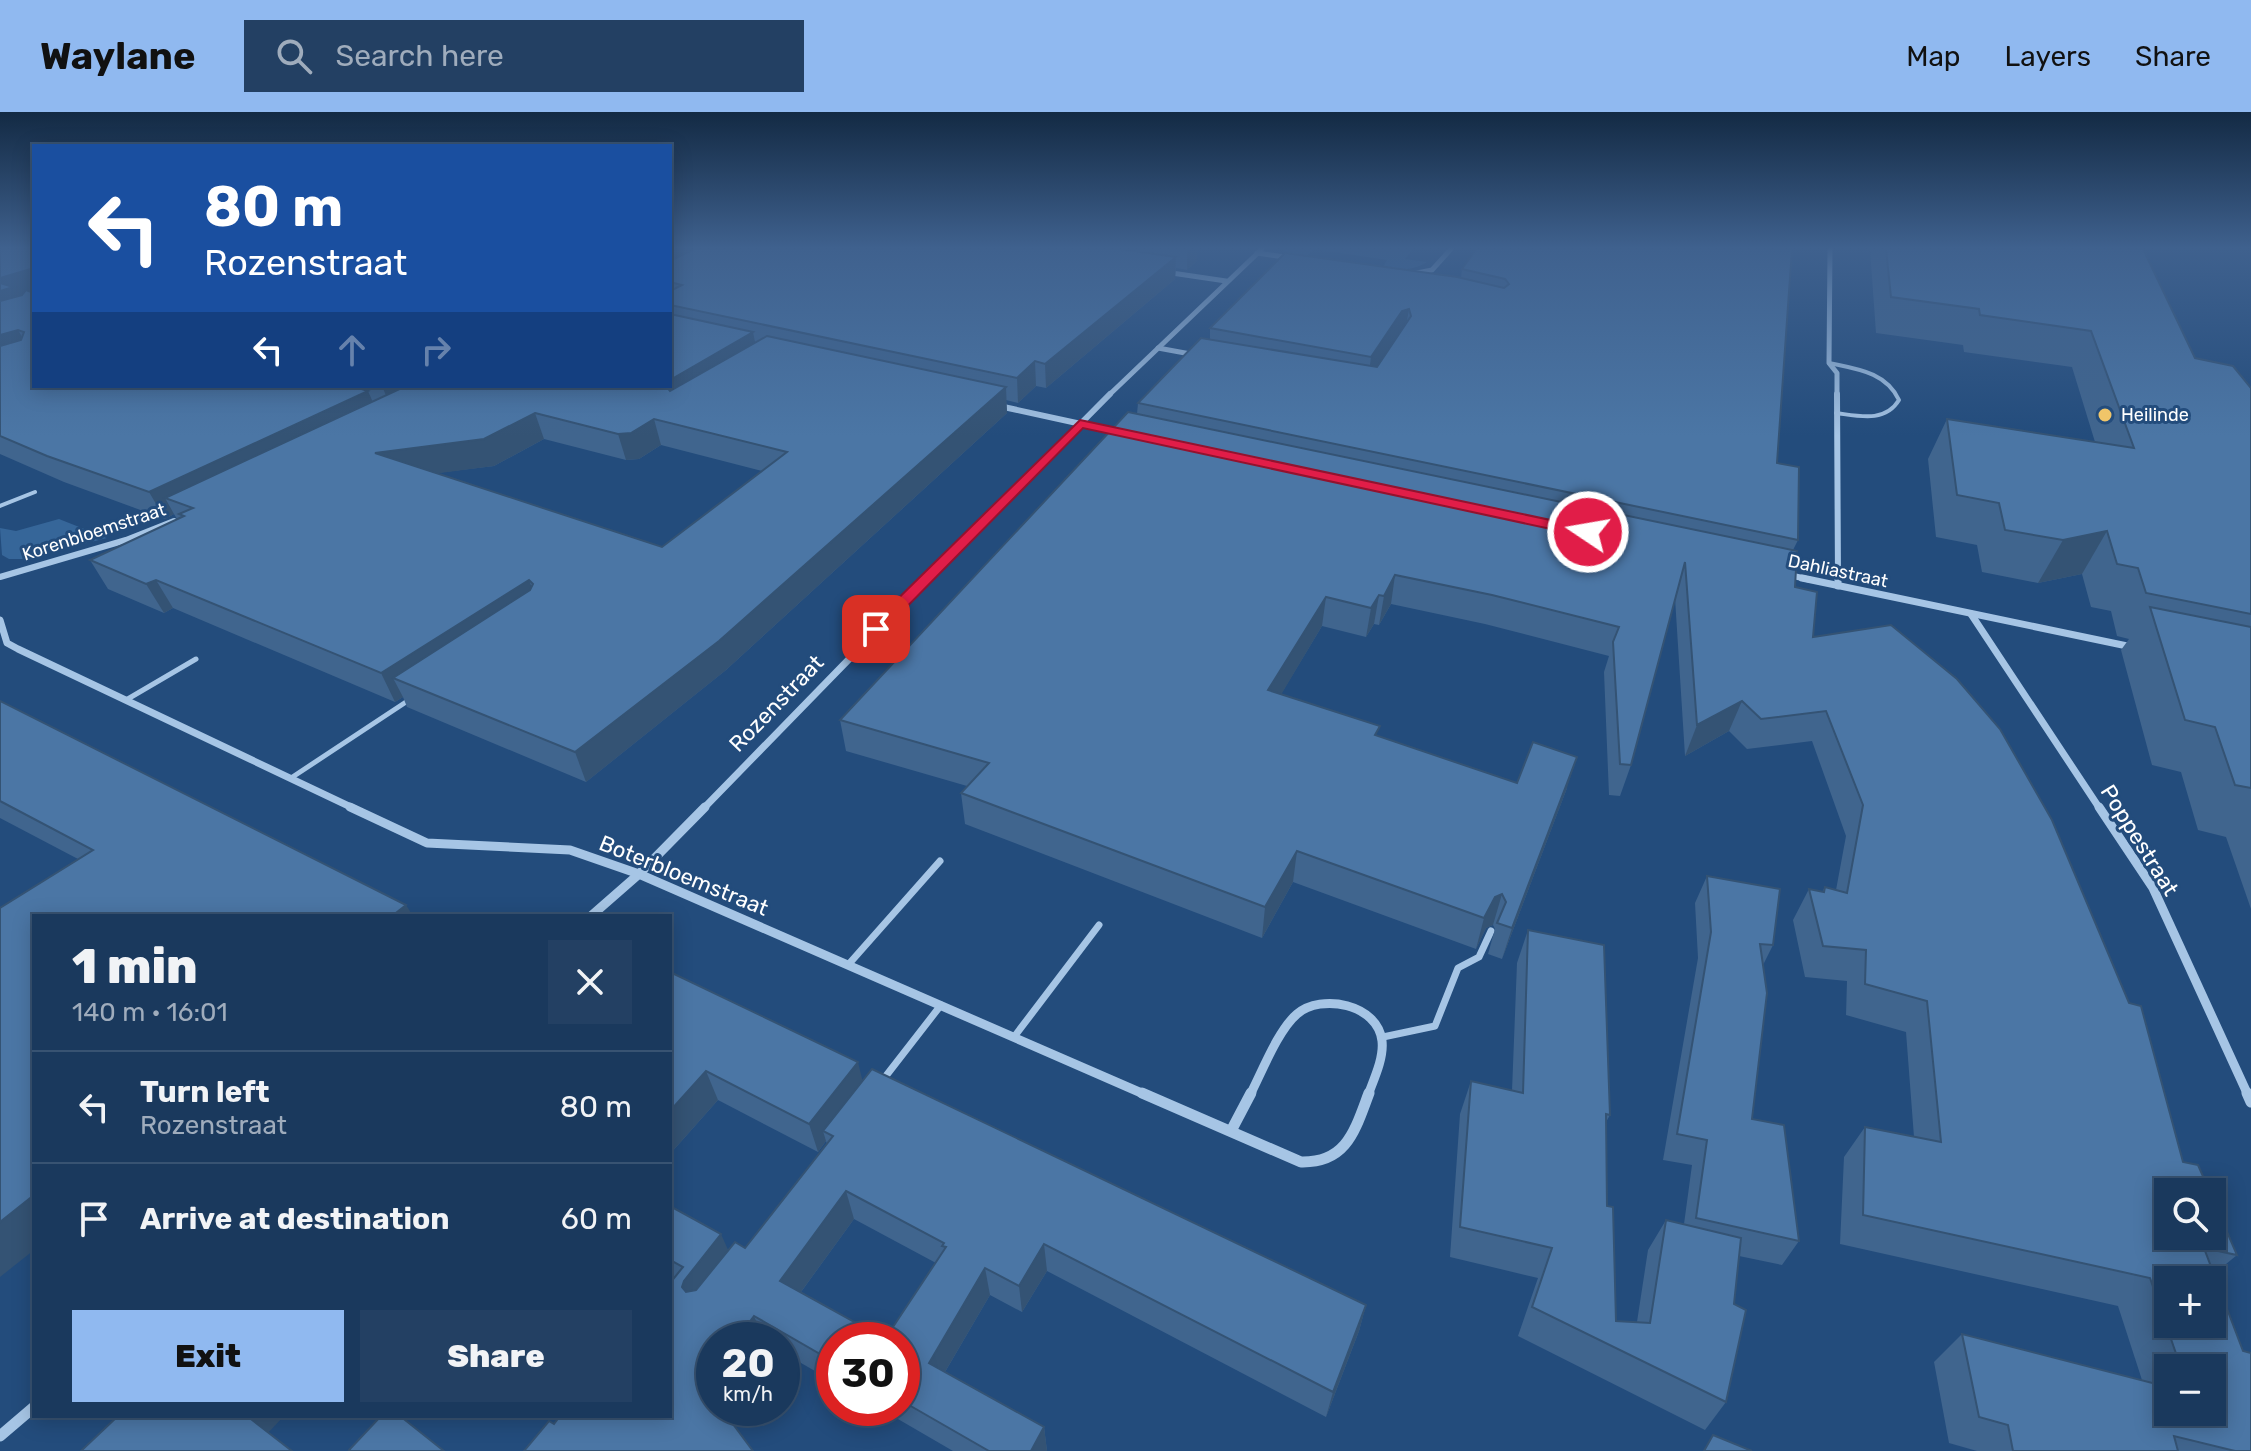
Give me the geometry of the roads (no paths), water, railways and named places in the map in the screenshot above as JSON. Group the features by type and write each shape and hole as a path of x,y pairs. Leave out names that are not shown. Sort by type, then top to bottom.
{"street":[{"name":"Rozenstraat","path":"593,914 639,874 1080,424 1195,311"},
{"path":"1829,311 1829,363 1837,373 1838,586"},
{"path":"1158,348 1205,356"},
{"path":"987,403 1125,434"},
{"name":"Korenbloemstraat","path":"0,577 126,540 182,517"},
{"name":"Dahliastraat","path":"1775,572 2142,649"},
{"name":"Poppestraat","path":"1971,614 2153,888 2251,1102"},
{"name":"Boterbloemstraat","path":"0,620 7,643 427,843 570,850 639,874 1301,1162 1321,1163 1337,1155 1349,1137 1383,1056 1383,1037"},
{"path":"1231,1131 1290,1020 1305,1008 1328,1002 1351,1007 1370,1019 1383,1037"},
{"path":"0,1436 32,1409"}],"lane":[{"path":"1829,363 1883,378 1895,387 1899,400 1895,411 1885,416 1836,413"},
{"path":"0,506 35,492"},
{"path":"126,700 196,659"},
{"path":"291,778 411,699"},
{"path":"848,965 940,861"},
{"path":"1014,1037 1099,925"},
{"path":"1383,1037 1435,1026 1458,968 1479,957 1491,931"},
{"path":"874,1091 941,1005"}],"place":[{"name":"Heilinde","path":"2105,415"}]}
